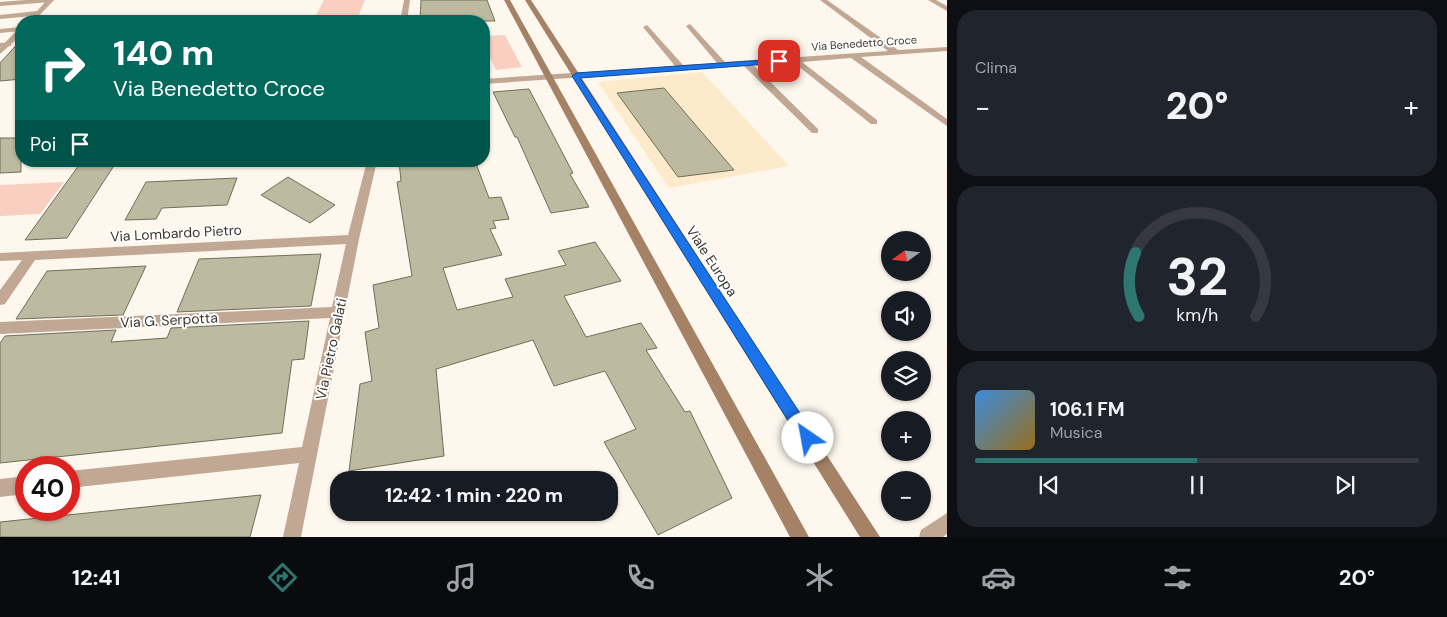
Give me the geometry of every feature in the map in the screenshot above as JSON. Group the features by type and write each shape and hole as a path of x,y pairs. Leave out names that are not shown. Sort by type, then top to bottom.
{"street":[{"path":"0,4 51,0"},
{"path":"20,15 39,13 51,0"},
{"path":"404,15 407,0"},
{"path":"507,0 800,537"},
{"name":"Viale Europa","path":"528,0 871,537"},
{"path":"823,0 895,52"},
{"path":"932,0 947,9"},
{"path":"0,17 15,15"},
{"path":"690,26 724,66"},
{"path":"647,27 681,68"},
{"path":"0,31 15,30"},
{"path":"0,52 4,45 15,35"},
{"name":"Via Benedetto Croce","path":"490,82 947,49"},
{"path":"852,55 947,123"},
{"path":"795,60 874,122"},
{"path":"747,64 816,131"},
{"name":"Via Pietro Galati","path":"292,537 353,239 371,167"},
{"name":"Via Lombardo Pietro","path":"0,257 353,239"},
{"path":"0,300 32,255"},
{"name":"Via G. Serpotta","path":"0,328 339,312"},
{"path":"80,479 309,454"},
{"path":"0,488 15,486"},
{"path":"928,537 947,522"}],"shaded area":[{"path":"324,0 365,0 359,15 316,15"},
{"path":"505,35 522,67 496,70 490,58 490,36"},
{"path":"702,72 789,166 669,188 598,82"},
{"path":"64,182 40,214 0,216 0,185"}],"building":[{"path":"421,0 487,0 495,21 490,21 490,15 420,15"},
{"path":"15,47 15,80 0,81 0,63"},
{"path":"664,88 734,170 678,177 617,93"},
{"path":"529,89 573,173 570,174 589,207 551,213 517,137 515,137 493,92"},
{"path":"0,138 15,138 15,167 21,167 21,172 0,173"},
{"path":"78,167 113,167 67,238 25,240"},
{"path":"400,167 477,167 489,198 501,197 509,219 493,221 496,228 490,229 502,255 443,268 457,310 513,297 505,279 566,265 558,251 595,242 621,281 564,296 586,337 641,323 657,348 646,350 685,412 690,411 732,498 658,535 604,442 636,429 605,371 554,386 533,340 436,369 444,456 349,471 360,384 372,381 365,332 379,328 373,285 412,276 397,182 401,181"},
{"path":"288,177 335,205 310,223 261,195"},
{"path":"237,178 227,205 162,208 156,219 125,220 146,182"},
{"path":"321,254 311,306 177,312 199,259"},
{"path":"146,266 123,315 16,319 47,271"},
{"path":"309,321 304,359 292,360 282,433 66,456 15,456 15,461 0,463 0,343 5,336 116,330 111,342 167,338 171,328"},
{"path":"261,495 250,537 0,537 0,522 80,521 80,514"}],"route":[{"path":"779,61 576,76 808,438"}]}
